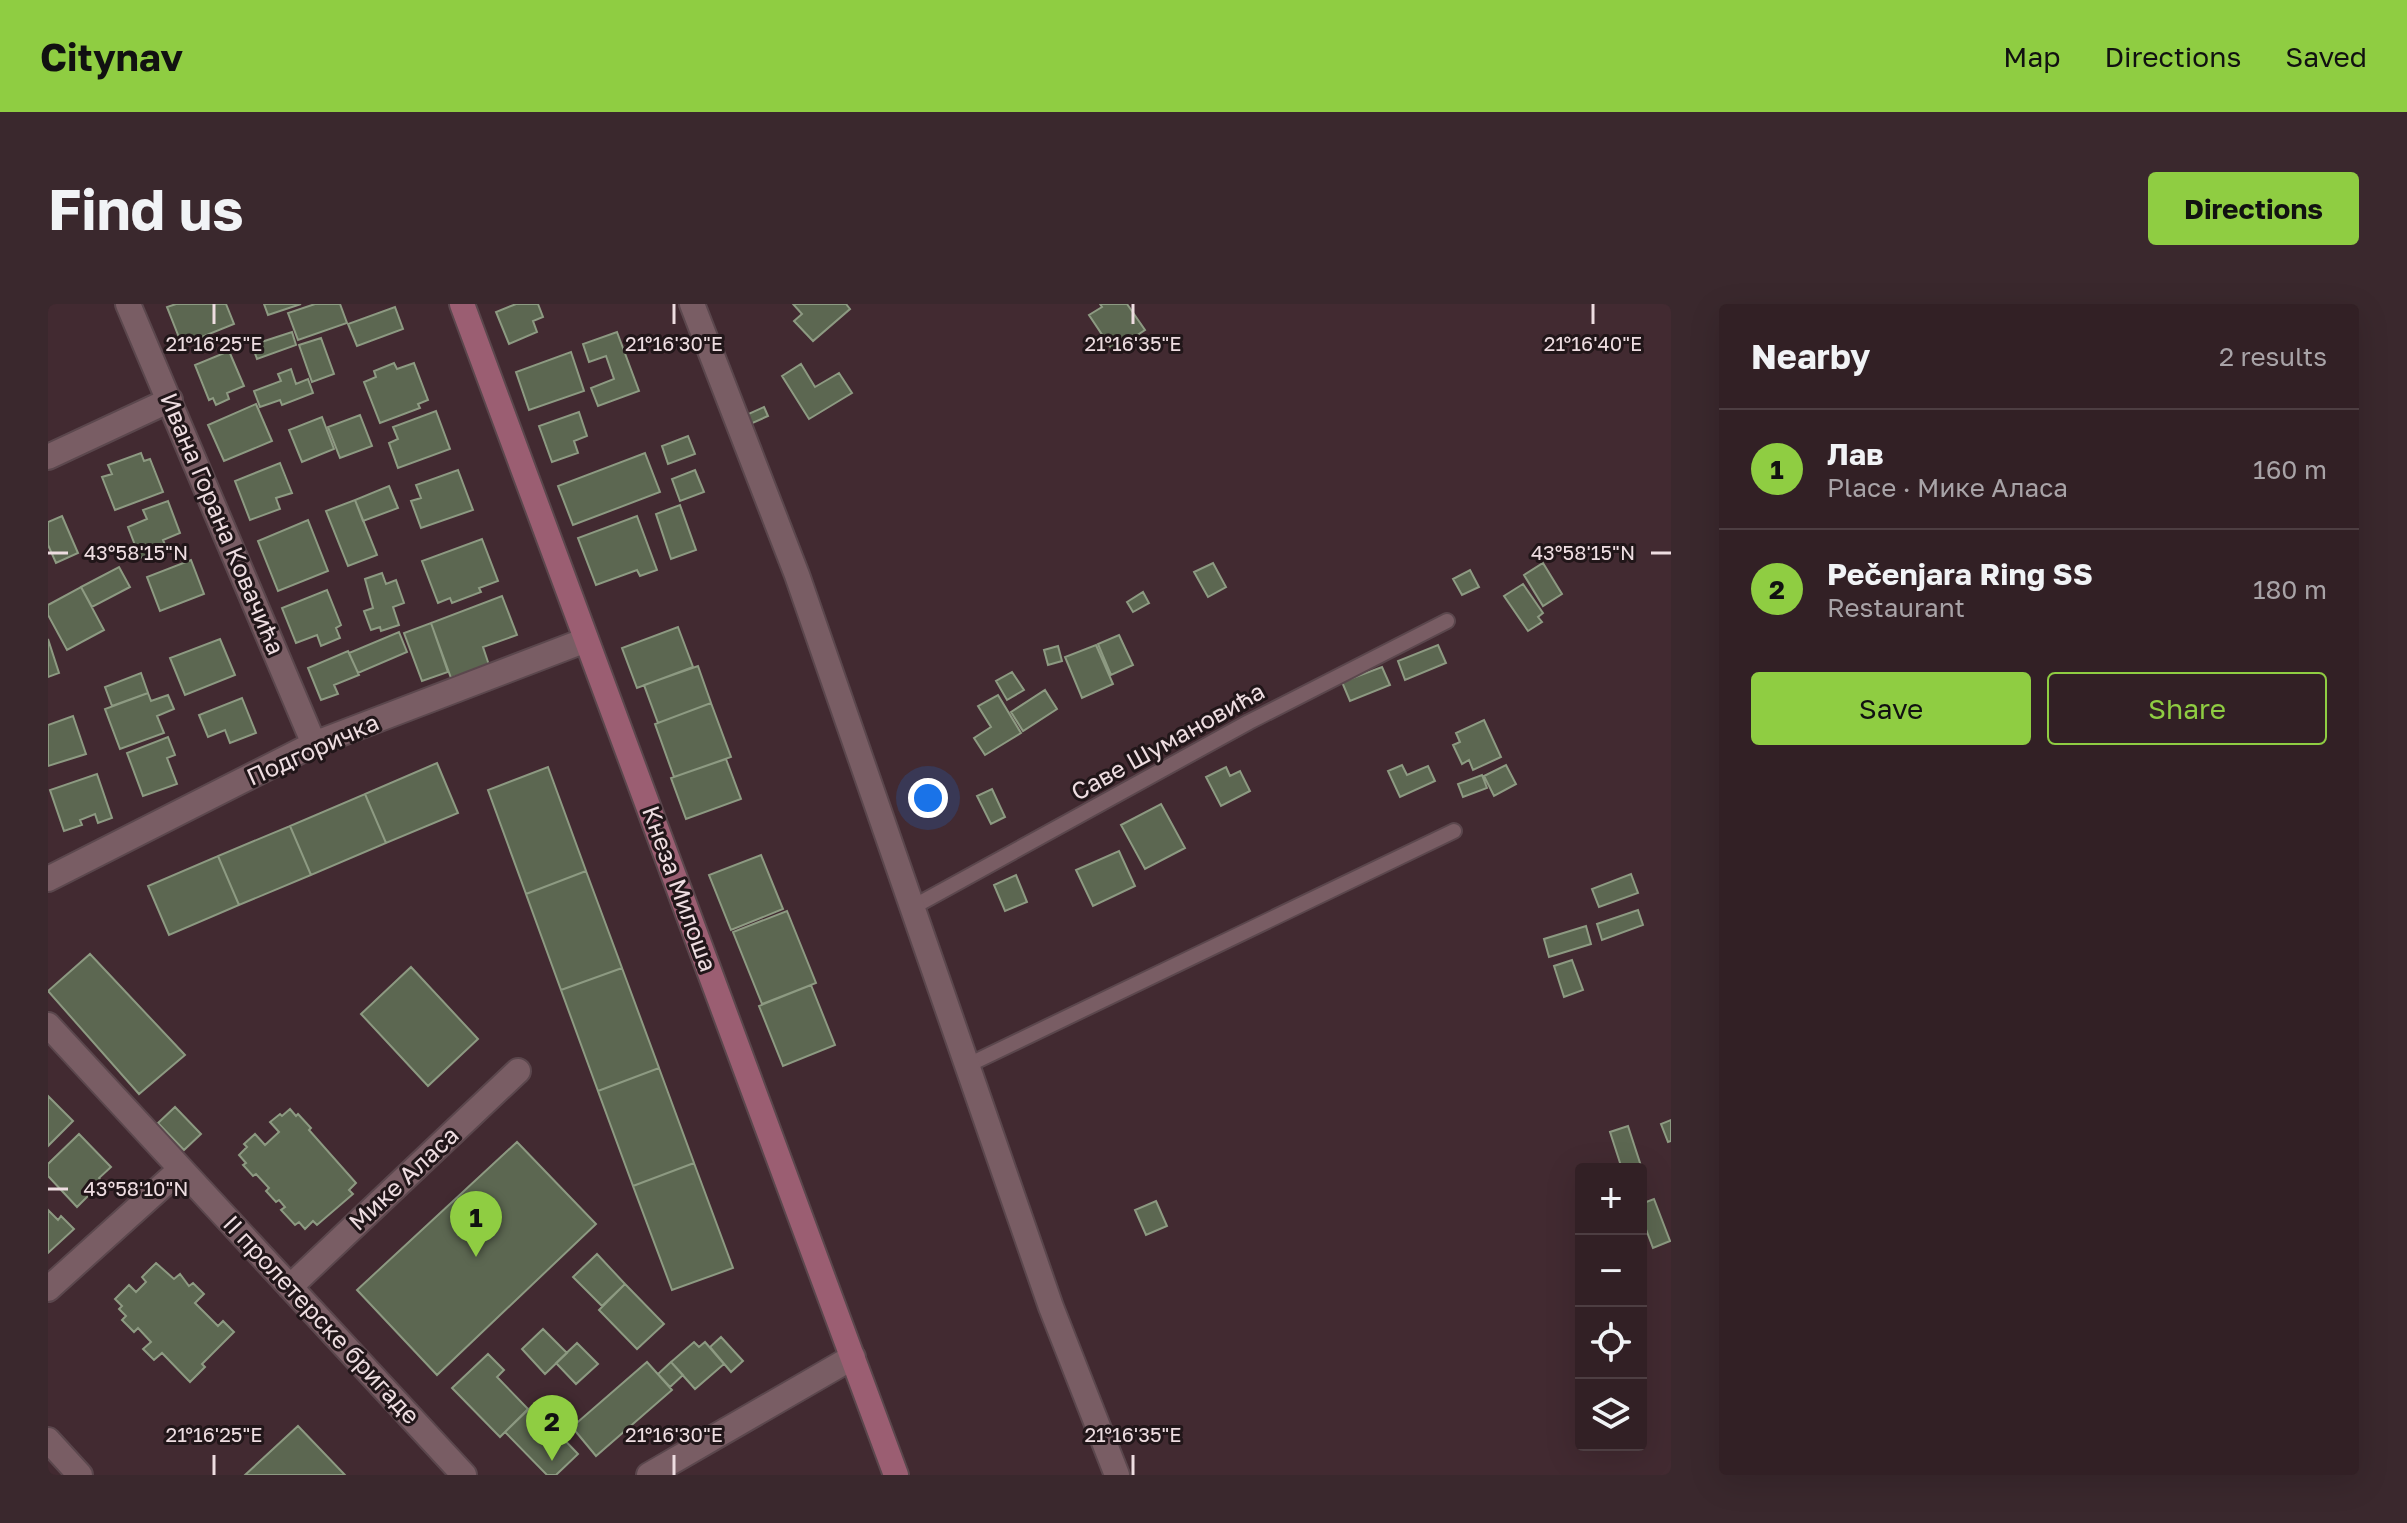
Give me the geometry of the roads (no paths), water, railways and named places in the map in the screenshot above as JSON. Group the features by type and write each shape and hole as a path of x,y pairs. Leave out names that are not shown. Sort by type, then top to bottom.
{"main road":[{"name":"Кнеза Милоша","path":"462,304 896,1475"}],"street":[{"name":"Ивана Горана Ковачића","path":"128,304 314,744"},
{"path":"692,304 797,575 1051,1307 1117,1475"},
{"path":"48,457 170,400"},
{"name":"Подгоричка","path":"48,879 314,744 586,640"},
{"name":"II пролетерске бригаде","path":"48,1025 464,1475"},
{"name":"Мике Аласа","path":"290,1287 518,1071"},
{"path":"48,1289 181,1169"},
{"path":"649,1475 853,1357"},
{"path":"48,1440 80,1475"}],"lane":[{"name":"Саве Шумановића","path":"913,907 1249,722 1447,621"},
{"path":"966,1066 1454,831"}],"place":[{"name":"Лав","path":"476,1257"},
{"name":"Pečenjara Ring SS","path":"552,1461"}]}
